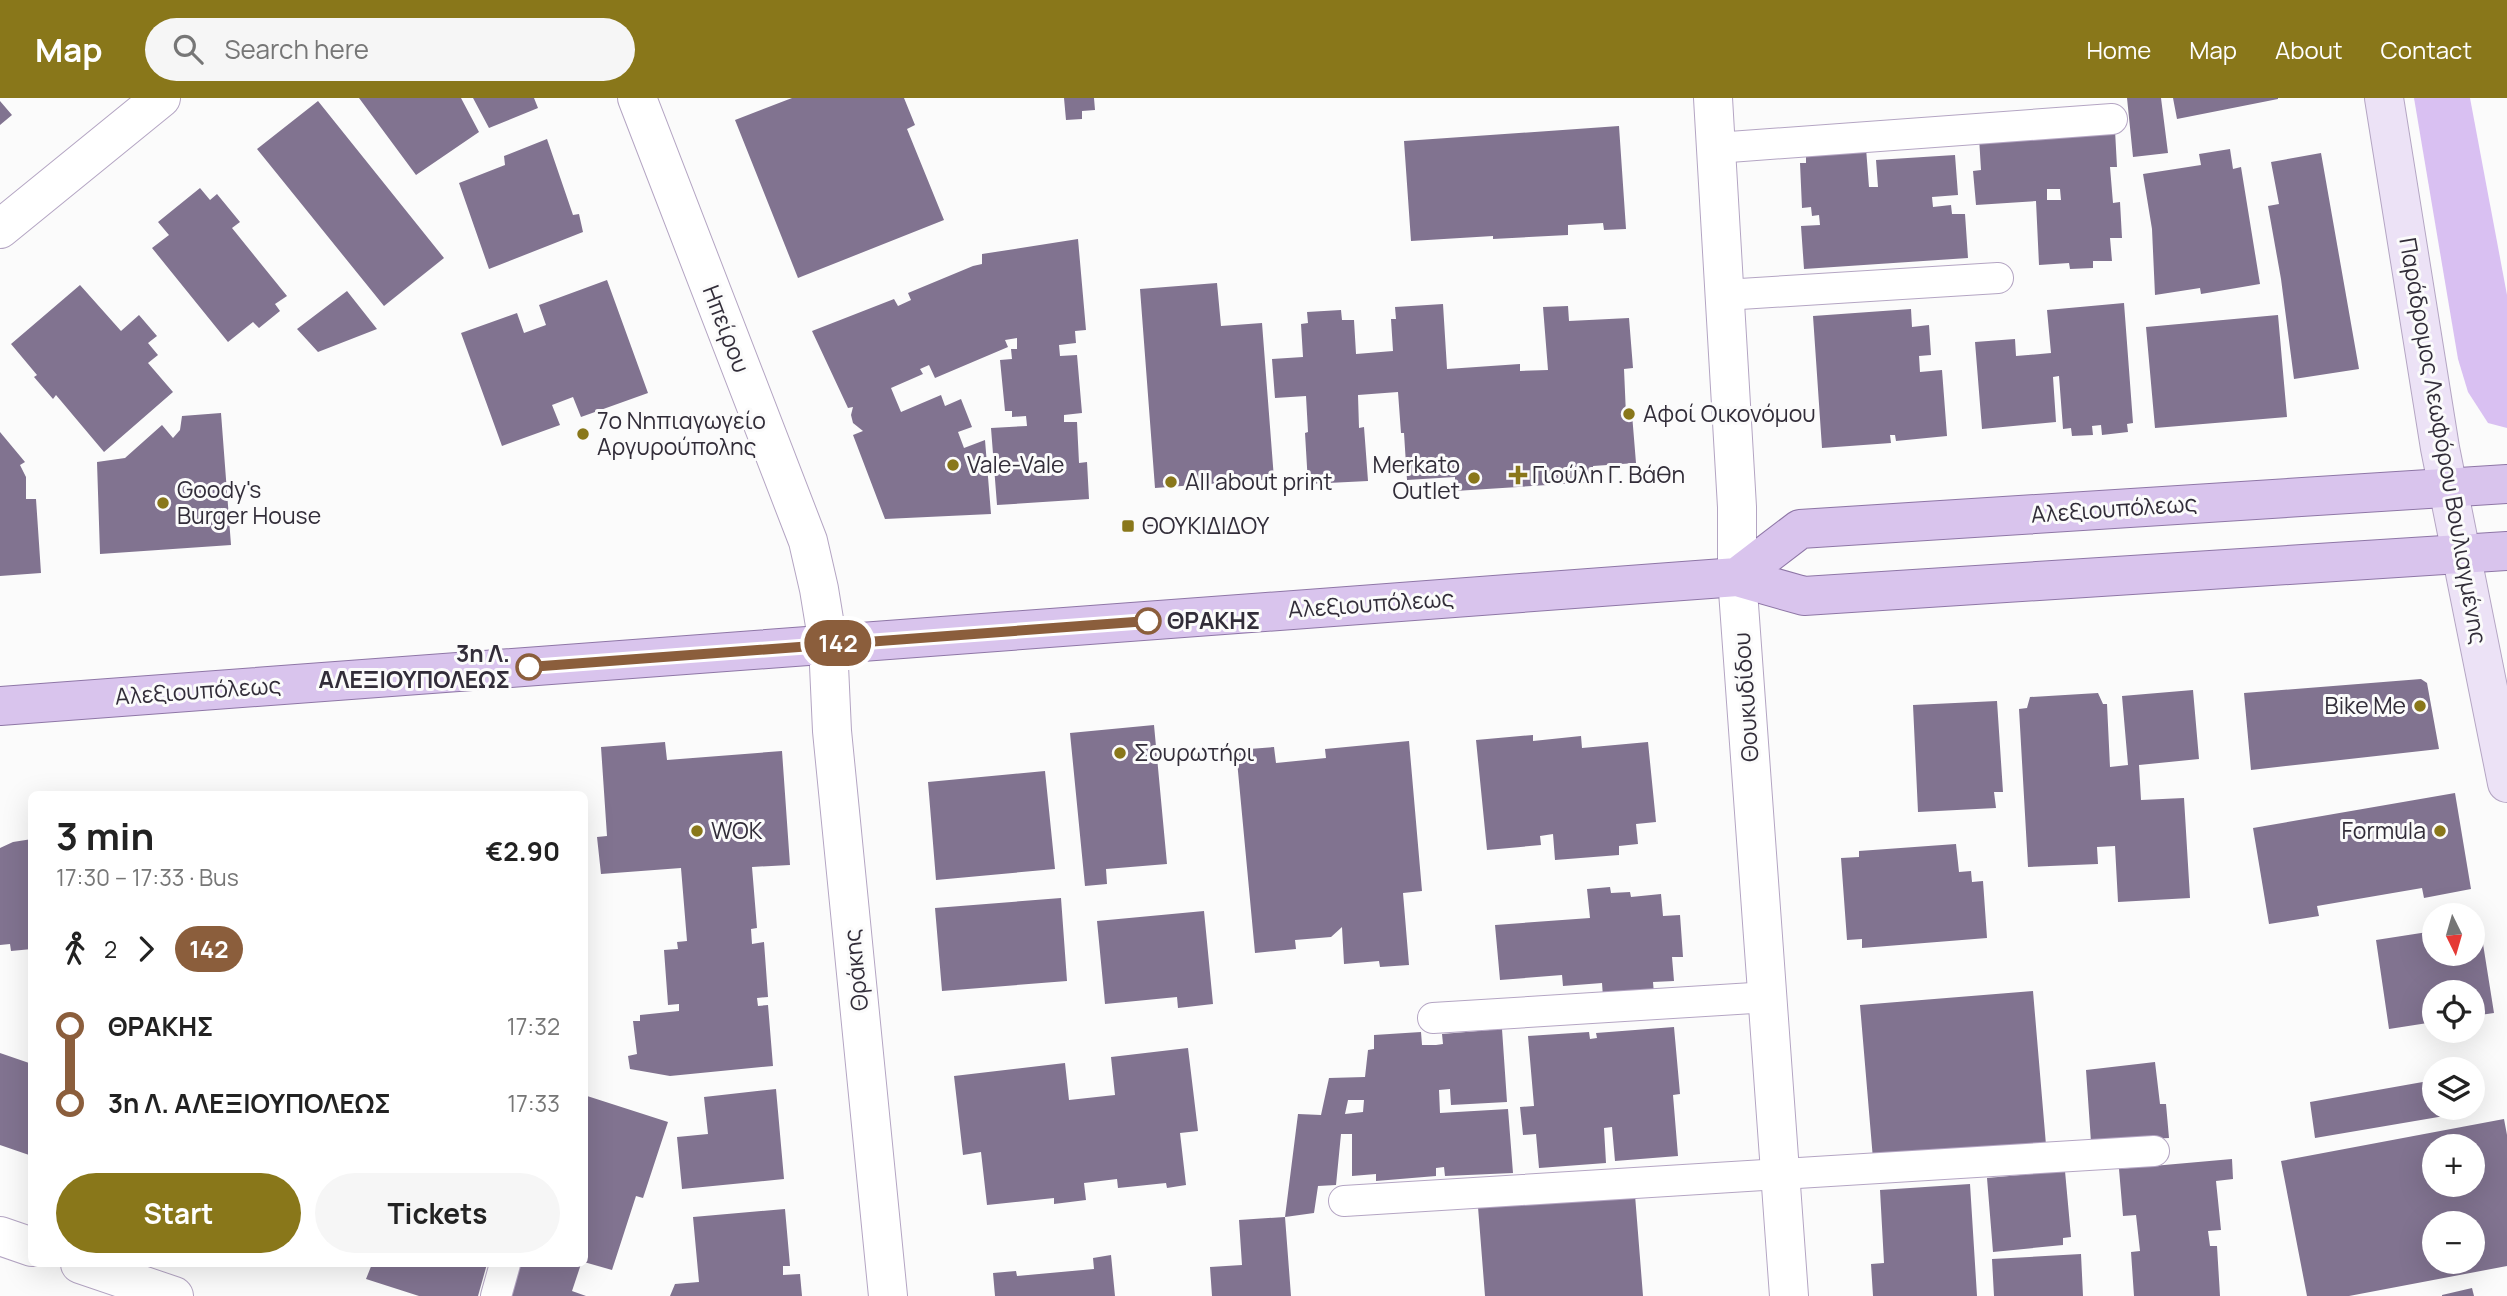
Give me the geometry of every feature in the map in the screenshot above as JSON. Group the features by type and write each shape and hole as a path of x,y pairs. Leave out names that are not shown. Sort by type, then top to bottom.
{"main road":[{"name":"Παράδρομος Λεωφόρου Βουλιαγμένης","path":"2384,98 2459,554 2507,783"},
{"name":"Αλεξιουπόλεως","path":"1737,577 1800,529 2500,484"},
{"name":"Αλεξιουπόλεως","path":"0,706 1737,577 1804,596 2507,551"}],"street":[{"path":"0,229 161,98"},
{"name":"Ηπείρου","path":"637,98 808,541 828,644"},
{"name":"Θουκυδίδου","path":"1713,98 1737,506 1737,577 1790,1296"},
{"name":"Θράκης","path":"828,644 832,731 888,1296"},
{"path":"0,1236 28,1246"},
{"path":"89,1267 174,1296"}],"lane":[{"path":"1716,148 2112,119"},
{"path":"1724,295 1998,278"},
{"path":"1433,1018 1769,997"},
{"path":"1344,1201 2154,1151"},
{"path":"496,1296 504,1267"}],"shaded area":[{"path":"2414,98 2470,98 2507,295 2507,428 2488,423 2468,392 2458,359"}],"building":[{"path":"359,98 461,98 479,132 416,175"},
{"path":"473,98 534,98 538,108 489,128"},
{"path":"792,98 904,98 915,125 907,129 944,220 798,278 735,120"},
{"path":"1064,98 1094,98 1095,110 1082,111 1082,119 1066,120"},
{"path":"2127,98 2161,98 2168,153 2133,157"},
{"path":"2173,98 2278,98 2278,99 2177,119"},
{"path":"0,101 12,115 0,125"},
{"path":"318,101 444,258 384,306 257,149"},
{"path":"1619,126 1626,229 1604,230 1603,223 1568,225 1568,235 1411,241 1404,141"},
{"path":"2115,130 2117,167 2110,167 2113,203 2120,202 2122,238 2110,238 2112,261 2093,261 2093,268 2070,269 2069,263 2039,265 2036,201 1976,205 1973,171 1981,170 1979,137","holes":["2047,189 2060,189 2061,200 2047,200"]},
{"path":"547,139 573,215 579,214 583,232 489,269 459,183 505,165 504,156"},
{"path":"1866,148 1869,187 1878,187 1876,160 1955,155 1958,195 1932,197 1933,207 1951,205 1952,214 1965,214 1968,258 1804,269 1801,226 1820,225 1819,215 1812,216 1811,207 1802,208 1800,163 1806,163 1806,152"},
{"path":"2230,149 2233,169 2241,167 2260,284 2201,294 2200,288 2155,295 2152,229 2143,174 2201,165 2199,154"},
{"path":"2321,153 2359,369 2294,379 2268,206 2279,204 2271,162"},
{"path":"200,188 210,200 217,194 240,222 232,228 287,296 275,304 280,311 259,328 253,322 228,342 152,248 169,235 158,222"},
{"path":"1078,239 1086,330 1075,331 1076,343 1059,345 1060,356 1077,355 1082,413 1064,415 1064,422 1077,422 1079,463 1087,462 1089,499 997,505 991,428 1027,426 1026,416 1012,417 1012,411 1005,411 1000,360 1012,359 1011,349 1017,349 1017,338 1005,340 1008,347 935,378 929,365 920,369 923,374 891,388 901,412 941,395 945,406 961,399 972,427 958,432 964,448 985,440 991,514 885,519 853,435 863,431 853,423 853,407 848,408 812,331 894,299 898,306 911,300 908,293 982,264 982,254"},
{"path":"607,280 648,393 581,417 573,397 552,405 560,425 502,446 461,333 517,313 524,333 546,325 539,305"},
{"path":"1217,283 1221,326 1262,323 1274,479 1155,488 1140,289"},
{"path":"80,285 121,331 139,315 157,336 148,343 158,355 148,363 173,392 104,452 56,395 53,399 34,377 37,375 11,344"},
{"path":"347,291 377,329 318,352 297,329"},
{"path":"2124,303 2133,423 2127,424 2128,432 2102,435 2101,425 2092,426 2093,435 2072,436 2071,428 2063,429 2059,376 2053,377 2056,422 1982,429 1975,342 2015,339 2016,356 2051,353 2047,310"},
{"path":"1443,304 1447,369 1520,364 1520,371 1548,370 1543,307 1568,306 1569,321 1629,318 1633,368 1624,369 1626,415 1632,414 1636,463 1593,466 1594,482 1455,491 1455,477 1407,480 1398,392 1358,395 1359,428 1364,427 1368,481 1308,484 1306,396 1275,398 1272,359 1303,357 1301,324 1308,323 1307,312 1341,310 1342,320 1354,320 1356,354 1393,351 1391,319 1396,319 1395,307"},
{"path":"1911,309 1912,327 1929,325 1931,355 1919,356 1920,372 1942,370 1947,436 1896,441 1895,435 1890,435 1891,443 1822,448 1813,316"},
{"path":"2278,315 2287,417 2155,428 2146,327"},
{"name":"Goody's Burger House","path":"221,413 231,545 100,554 97,462 125,458 162,425 173,438 180,430 182,416"},
{"path":"0,432 25,462 20,465 26,477 26,499 36,499 41,573 0,576"},
{"path":"2421,679 2427,683 2439,749 2251,770 2244,693"},
{"path":"2193,690 2199,759 2139,765 2141,800 2184,798 2190,898 2118,902 2115,846 2097,847 2098,864 2028,867 2019,709 2027,708 2030,697 2098,693 2103,704 2107,704 2110,767 2128,765 2122,696"},
{"path":"1997,701 2003,792 1994,792 1996,808 1918,812 1913,705"},
{"path":"1154,725 1167,864 1106,869 1107,884 1085,886 1070,733"},
{"path":"1533,735 1533,741 1581,736 1582,748 1648,742 1656,822 1636,824 1638,844 1619,846 1619,855 1555,860 1553,834 1540,836 1541,845 1487,850 1476,740"},
{"path":"1409,741 1422,891 1403,893 1409,965 1380,967 1379,961 1344,964 1342,927 1331,937 1295,940 1296,949 1255,953 1236,750 1274,747 1276,763 1326,758 1325,749"},
{"path":"665,742 667,760 782,751 790,865 752,867 757,928 751,929 752,944 764,942 768,997 757,998 758,1006 768,1005 773,1066 670,1076 630,1069 628,1056 637,1054 633,1021 640,1021 640,1015 679,1011 679,1004 668,1005 664,950 678,949 677,942 687,941 681,868 601,874 597,837 607,836 601,747"},
{"path":"1045,771 1055,869 936,880 928,782"},
{"path":"2455,793 2471,889 2424,898 2422,888 2317,906 2319,916 2269,924 2253,828"},
{"path":"28,840 28,949 11,951 10,944 0,945 0,848"},
{"path":"1956,844 1959,872 1971,871 1972,882 1983,881 1987,938 1862,948 1862,939 1847,940 1841,858 1859,857 1859,851"},
{"path":"1610,887 1611,893 1630,892 1631,897 1661,894 1663,916 1680,915 1683,957 1672,957 1674,981 1653,982 1654,994 1603,997 1602,983 1563,986 1562,975 1500,980 1495,925 1590,918 1587,889"},
{"path":"1061,898 1067,981 942,991 935,908"},
{"path":"1204,911 1213,1004 1178,1008 1177,997 1105,1004 1097,921"},
{"path":"2422,933 2422,966 2485,966 2485,956 2494,1013 2485,1014 2485,980 2422,980 2422,1024 2389,1029 2376,940"},
{"path":"2033,991 2046,1145 1873,1159 1860,1005"},
{"path":"1674,1027 1680,1094 1673,1095 1678,1156 1615,1161 1612,1127 1604,1128 1606,1163 1539,1168 1536,1134 1523,1135 1520,1107 1534,1106 1528,1036 1589,1032 1590,1039 1597,1038 1596,1033"},
{"path":"1502,1029 1507,1102 1451,1105 1450,1089 1439,1090 1440,1113 1508,1109 1513,1173 1445,1176 1444,1167 1436,1168 1436,1176 1376,1181 1376,1174 1352,1176 1352,1134 1341,1134 1336,1185 1318,1186 1314,1213 1285,1217 1298,1114 1321,1115 1329,1078 1365,1077 1368,1050 1374,1049 1374,1035 1421,1032 1422,1045 1436,1045 1443,1044 1442,1034","holes":["1348,1100 1364,1100 1363,1112 1345,1114"]},
{"path":"1188,1048 1198,1131 1180,1133 1186,1185 1167,1188 1166,1183 1118,1188 1117,1179 1084,1183 1086,1200 1054,1204 1054,1198 987,1205 981,1152 963,1155 954,1076 1065,1063 1069,1100 1115,1095 1111,1057"},
{"path":"0,1053 28,1063 28,1155 0,1145"},
{"path":"2155,1062 2160,1104 2166,1104 2169,1138 2091,1142 2086,1070"},
{"path":"2422,1082 2422,1120 2315,1138 2310,1102"},
{"path":"776,1089 784,1179 682,1189 677,1137 708,1134 704,1097"},
{"path":"588,1096 668,1122 643,1198 636,1196 612,1270 588,1263"},
{"path":"2504,1119 2507,1135 2507,1266 2485,1270 2485,1211 2422,1211 2422,1274 2465,1274 2349,1296 2307,1296 2281,1161 2422,1134 2422,1197 2485,1197 2485,1134 2424,1134"},
{"path":"2232,1159 2233,1179 2216,1181 2221,1230 2208,1231 2210,1246 2217,1246 2220,1296 2134,1296 2131,1252 2140,1251 2136,1215 2123,1216 2119,1169"},
{"path":"2065,1171 2071,1237 2063,1238 2063,1245 1993,1252 1987,1178"},
{"path":"1970,1184 1977,1296 1873,1296 1871,1264 1884,1263 1880,1190"},
{"path":"1635,1195 1643,1296 1485,1296 1478,1207"},
{"path":"785,1209 790,1266 783,1266 783,1275 800,1274 802,1296 670,1296 675,1284 699,1282 693,1217"},
{"path":"1285,1217 1291,1296 1212,1296 1210,1267 1242,1265 1239,1220"},
{"path":"2081,1254 2083,1296 1994,1296 1992,1259"},
{"path":"1111,1255 1115,1296 995,1296 993,1273 1016,1271 1017,1276 1094,1269 1093,1258"},
{"path":"371,1267 486,1267 478,1296 419,1296 366,1279"},
{"path":"518,1267 580,1267 572,1291 586,1296 510,1296"},
{"path":"2472,1288 2474,1296 2442,1296 2442,1295"}],"bus line":[{"name":"142","path":"529,667 1148,621"}],"place":[{"name":"Αφοί Οικονόμου","path":"1629,414"},
{"name":"7ο Νηπιαγωγείο Αργυρούπολης","path":"583,434"},
{"name":"Vale-Vale","path":"953,465"},
{"name":"Γιούλη Γ. Βάθη","path":"1518,475"},
{"name":"Merkato Outlet","path":"1474,478"},
{"name":"All about print","path":"1171,482"},
{"name":"Goody's Burger House","path":"163,503"},
{"name":"ΘΟΥΚΙΔΙΔΟΥ","path":"1128,526"},
{"name":"ΘΡΑΚΗΣ","path":"1148,621"},
{"name":"3η Λ. ΑΛΕΞΙΟΥΠΟΛΕΩΣ","path":"529,667"},
{"name":"Bike Me","path":"2420,706"},
{"name":"Σουρωτήρι","path":"1120,753"},
{"name":"WOK","path":"697,831"},
{"name":"Formula","path":"2440,831"}]}
